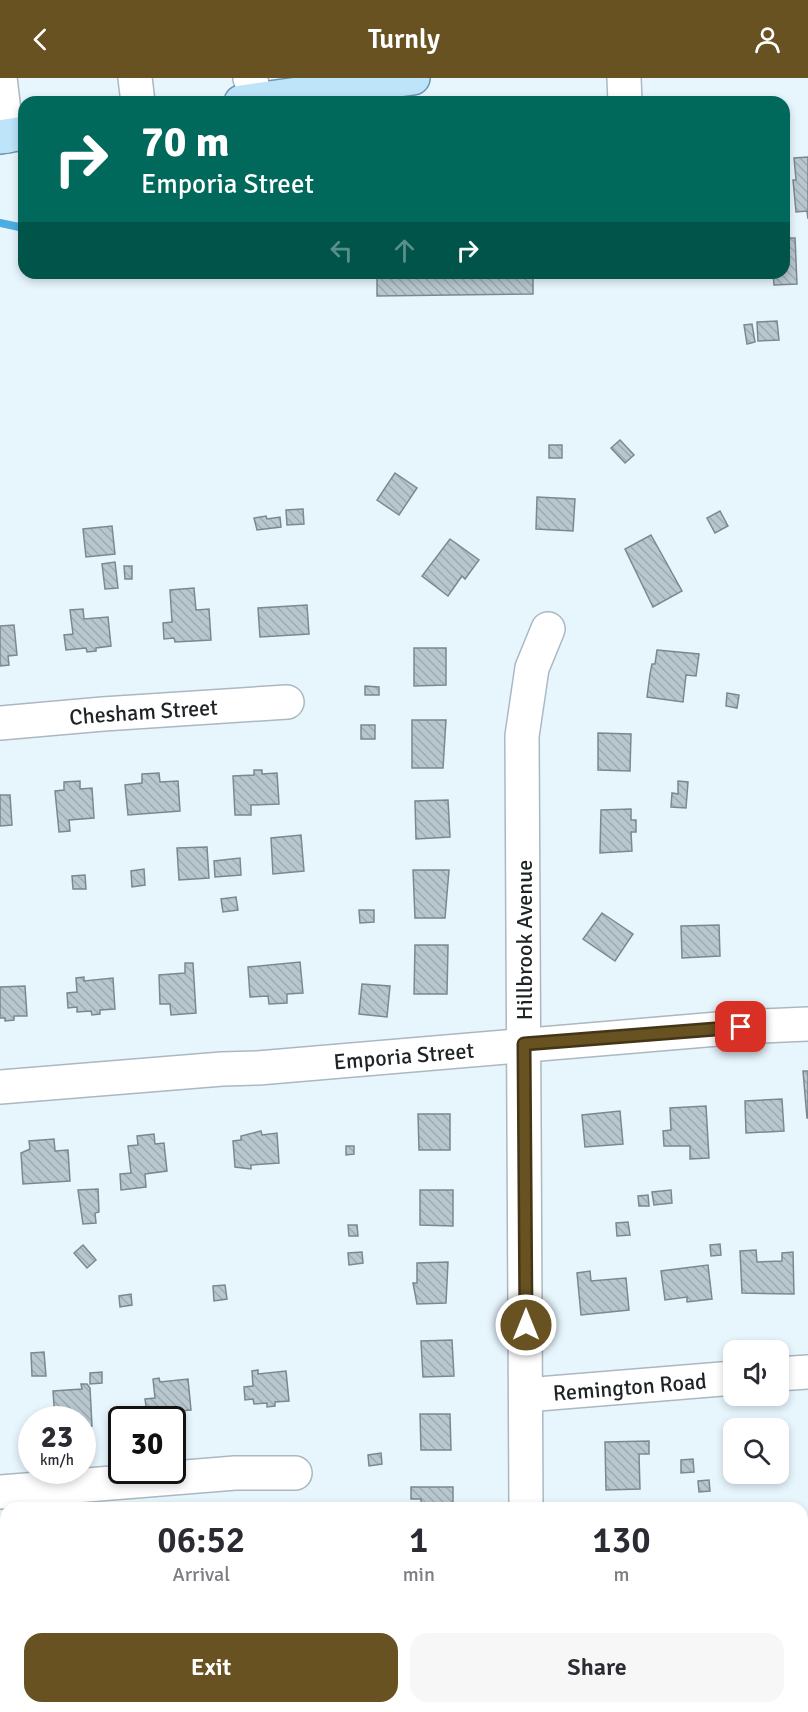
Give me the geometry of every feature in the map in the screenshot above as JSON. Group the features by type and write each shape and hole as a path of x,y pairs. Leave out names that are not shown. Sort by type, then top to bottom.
{"main road":[{"path":"249,93 413,78"}],"street":[{"path":"0,78 10,136"},
{"path":"135,78 137,96"},
{"path":"624,78 625,96"},
{"name":"Hillbrook Avenue","path":"526,1502 522,736 532,668 548,629"},
{"name":"Chesham Street","path":"0,723 288,702"},
{"name":"Emporia Street","path":"0,1087 258,1068 524,1044 808,1024"},
{"path":"789,1373 808,1372"},
{"name":"Remington Road","path":"526,1395 723,1379"},
{"path":"0,1492 235,1473 295,1473"}],"building":[{"path":"808,157 808,219 807,211 796,212 793,180 796,180 794,158"},
{"path":"790,238 795,238 797,284 774,285 774,279 790,279"},
{"path":"377,279 533,279 533,294 377,296"},
{"path":"777,321 779,340 758,341 757,322"},
{"path":"752,324 755,342 747,344 744,325"},
{"path":"620,440 634,455 625,463 611,448"},
{"path":"549,445 562,445 562,458 549,458"},
{"path":"395,473 417,488 399,515 377,500"},
{"path":"537,497 575,499 573,531 536,529"},
{"path":"303,509 304,524 287,525 286,510"},
{"path":"720,511 728,526 715,533 707,518"},
{"path":"266,516 267,519 280,517 281,527 257,530 254,518"},
{"path":"112,526 115,554 86,557 83,529"},
{"path":"651,535 682,591 653,607 625,549"},
{"path":"450,539 479,560 465,579 462,576 448,596 422,576"},
{"path":"115,562 118,588 105,589 102,564"},
{"path":"124,566 132,566 132,579 125,579"},
{"path":"194,588 196,610 209,609 211,640 175,642 174,638 164,639 163,623 172,622 170,590"},
{"path":"307,605 309,634 260,637 258,608"},
{"path":"83,609 84,619 108,617 111,646 87,652 86,648 66,650 64,635 73,634 70,610"},
{"path":"14,625 17,655 8,656 9,665 0,666 0,626"},
{"path":"414,648 446,648 446,685 414,686"},
{"path":"657,650 699,654 696,676 686,675 683,702 647,697 652,664 655,664"},
{"path":"365,686 379,687 379,695 365,695"},
{"path":"727,693 739,695 737,708 726,706"},
{"path":"412,720 446,720 443,768 412,768"},
{"path":"361,725 375,725 375,739 361,739"},
{"path":"598,733 631,734 630,771 598,770"},
{"path":"254,770 262,770 262,774 277,773 279,804 251,805 251,815 235,815 233,776 254,775"},
{"path":"159,773 160,782 178,781 180,811 128,815 125,785 142,783 142,774"},
{"path":"80,781 80,789 92,788 94,818 69,820 70,831 59,832 55,791 64,790 64,782"},
{"path":"678,781 688,782 686,808 671,807 672,793 678,794"},
{"path":"0,795 10,795 12,825 0,826"},
{"path":"448,800 450,837 416,839 415,801"},
{"path":"631,809 631,820 636,820 636,832 631,832 632,851 600,853 601,810"},
{"path":"301,835 304,871 273,874 271,838"},
{"path":"207,847 209,878 179,880 177,848"},
{"path":"240,858 241,875 215,877 214,861"},
{"path":"144,869 145,885 132,887 131,871"},
{"path":"413,870 449,870 445,918 415,918"},
{"path":"85,875 86,889 73,889 72,876"},
{"path":"236,897 238,910 223,912 221,899"},
{"path":"359,910 374,910 374,922 360,923"},
{"path":"602,913 633,934 615,961 583,939"},
{"path":"719,925 720,956 682,958 681,926"},
{"path":"415,945 448,945 447,994 414,994"},
{"path":"300,962 303,993 287,994 287,1003 269,1004 268,996 250,997 248,967"},
{"path":"185,963 193,963 196,1013 171,1015 170,1004 160,1004 159,975 185,973"},
{"path":"84,977 84,981 113,978 115,1009 100,1010 100,1014 92,1015 91,1011 77,1012 77,1007 68,1008 67,993 77,992 76,978"},
{"path":"362,984 390,986 387,1017 359,1014"},
{"path":"25,986 27,1016 14,1016 14,1020 5,1021 5,1018 0,1018 0,987"},
{"path":"803,1071 808,1071 808,1118 807,1118"},
{"path":"782,1099 784,1131 746,1133 745,1101"},
{"path":"706,1106 709,1158 690,1159 690,1146 664,1146 663,1131 671,1130 670,1108"},
{"path":"620,1111 623,1144 585,1147 582,1115"},
{"path":"418,1114 450,1114 450,1150 419,1150"},
{"path":"261,1131 262,1135 277,1133 279,1163 251,1165 251,1169 235,1167 233,1141 241,1140 241,1136"},
{"path":"154,1134 155,1144 164,1143 167,1171 145,1174 146,1187 121,1190 120,1174 131,1173 128,1146 138,1145 137,1136"},
{"path":"54,1139 55,1151 68,1150 70,1181 23,1184 21,1153 30,1149 29,1141"},
{"path":"346,1146 354,1146 354,1154 346,1155"},
{"path":"98,1189 99,1212 95,1213 96,1223 83,1224 78,1190"},
{"path":"420,1190 453,1190 453,1226 420,1225"},
{"path":"671,1190 672,1203 654,1205 652,1192"},
{"path":"648,1195 649,1206 639,1206 638,1196"},
{"path":"628,1222 630,1235 617,1236 616,1223"},
{"path":"348,1225 357,1225 358,1236 349,1236"},
{"path":"720,1244 721,1255 711,1256 710,1245"},
{"path":"83,1245 96,1260 87,1268 74,1253"},
{"path":"756,1250 757,1262 782,1261 782,1253 793,1252 794,1294 742,1293 740,1251"},
{"path":"362,1252 363,1263 349,1265 348,1253"},
{"path":"448,1262 446,1303 417,1304 413,1283 417,1283 417,1263"},
{"path":"708,1265 712,1299 687,1302 687,1297 665,1300 661,1271"},
{"path":"590,1271 591,1281 626,1278 629,1310 581,1315 577,1273"},
{"path":"225,1285 227,1299 214,1301 213,1286"},
{"path":"131,1294 132,1305 120,1307 119,1296"},
{"path":"452,1340 454,1376 423,1377 421,1341"},
{"path":"44,1352 46,1376 32,1376 31,1353"},
{"path":"258,1370 258,1374 286,1371 289,1401 275,1402 275,1406 267,1407 267,1403 254,1404 253,1399 245,1400 244,1387 253,1386 252,1371"},
{"path":"102,1372 102,1383 90,1384 90,1373"},
{"path":"159,1378 160,1382 188,1379 191,1410 186,1410 186,1406 146,1406 145,1399 155,1398 153,1379"},
{"path":"81,1384 87,1384 90,1388 91,1406 54,1406 53,1391 82,1389"},
{"path":"420,1414 450,1414 451,1450 421,1450"},
{"path":"649,1441 649,1454 639,1454 640,1489 606,1490 605,1442"},
{"path":"381,1453 382,1464 369,1466 368,1455"},
{"path":"693,1459 694,1472 681,1473 681,1460"},
{"path":"709,1480 710,1491 699,1492 698,1481"},
{"path":"411,1487 453,1487 453,1502 421,1502 421,1499 411,1499"}],"waterway":[{"path":"0,223 18,227"}],"route":[{"path":"526,1325 524,1044 741,1027"}]}
